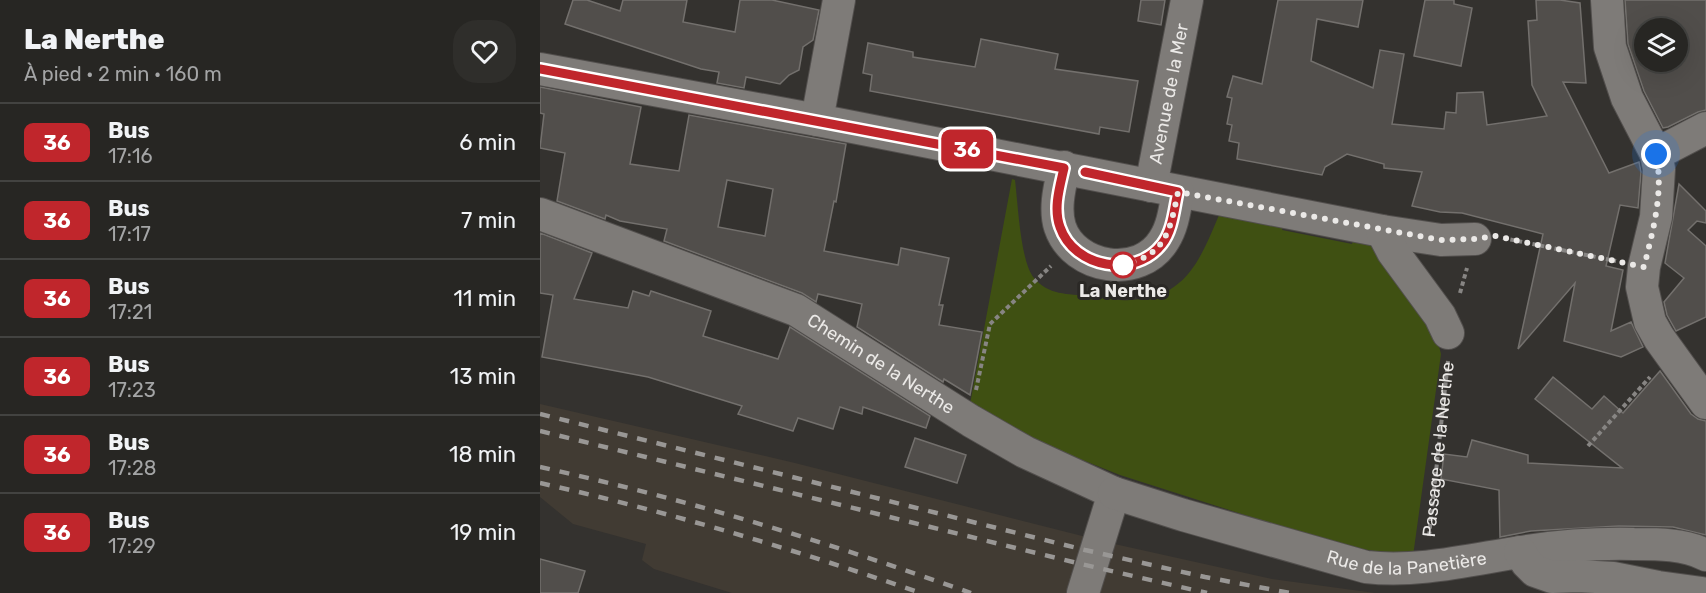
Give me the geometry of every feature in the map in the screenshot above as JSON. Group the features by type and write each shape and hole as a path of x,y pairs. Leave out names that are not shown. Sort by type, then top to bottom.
{"street":[{"path":"817,120 839,0"},
{"name":"Avenue de la Mer","path":"1164,189 1187,0"},
{"path":"1607,0 1610,47 1627,98 1656,154 1659,169 1656,217 1644,267 1642,287 1650,322 1659,338 1701,391"},
{"path":"540,69 817,120 1383,231 1441,240 1475,239"},
{"path":"1656,154 1704,129"},
{"path":"1064,168 1058,200 1059,226 1079,254 1108,265 1141,261 1154,253 1163,242 1169,231 1164,189"},
{"name":"Chemin de la Nerthe","path":"540,214 796,310 971,421 1025,452 1114,493"},
{"path":"1383,231 1400,263 1440,316 1448,333"},
{"path":"1083,593 1114,493"},
{"name":"Rue de la Panetière","path":"1114,493 1366,567 1388,570 1450,565 1520,552 1602,543 1660,544 1698,551 1706,555"},
{"path":"1520,552 1535,571 1552,577 1613,578 1658,588 1702,593"}],"path":[{"path":"1475,239 1495,236 1644,267"},
{"name":"Passage de la Nerthe","path":"1426,566 1449,349 1448,333 1475,239"},
{"path":"974,400 990,324 1037,281"},
{"path":"1588,446 1651,376"}],"shaded area":[{"path":"540,404 795,463 1110,543 1272,579 1375,593 732,593 654,569 642,560 646,544 573,524 540,497"}],"green space":[{"path":"1012,179 1015,180 1023,246 1029,270 1034,278 1046,288 1066,294 1125,300 1149,298 1165,292 1188,274 1205,247 1219,215 1283,226 1282,230 1352,244 1355,234 1375,240 1433,323 1441,354 1413,556 1345,547 1120,475 1050,447 970,404"}],"building":[{"path":"573,0 587,0 620,11 623,0 687,0 683,22 735,32 740,0 772,0 819,10 813,40 803,47 799,70 789,75 780,84 746,77 744,88 717,83 719,72 701,69 565,24"},
{"path":"1141,0 1165,0 1161,25 1138,21"},
{"path":"1278,0 1363,0 1358,27 1317,19 1311,61 1373,88 1380,50 1404,54 1392,124 1444,129 1446,112 1456,113 1457,93 1483,92 1487,125 1547,116 1532,85 1528,21 1537,20 1536,0 1580,3 1586,83 1563,82 1609,173 1639,162 1641,172 1638,208 1620,205 1606,266 1623,270 1611,331 1631,322 1643,347 1621,357 1564,341 1575,283 1518,349 1543,234 1462,213 1440,212 1412,206 1422,172 1384,168 1384,164 1347,154 1325,167 1322,175 1237,159 1239,143 1229,141 1232,125 1227,124 1232,98 1227,97 1233,76 1262,84"},
{"path":"1425,0 1454,0 1454,4 1472,8 1461,66 1414,56"},
{"path":"1625,0 1706,0 1706,110 1663,128 1644,91 1638,72 1688,72 1688,18 1634,18 1634,62 1628,44"},
{"path":"981,39 1058,54 1055,69 1138,81 1129,132 1100,127 1099,134 870,91 872,75 863,73 868,43 913,52 913,57 975,67"},
{"path":"540,87 641,107 630,164 679,171 689,115 846,144 836,202 834,201 824,251 898,265 901,248 949,258 939,305 943,305 939,325 982,332 970,395 944,379 943,382 857,327 862,304 818,294 816,302 802,293 664,241 667,229 620,221 606,215 605,219 557,201 565,153 540,148 544,114 540,113","holes":["727,180 773,189 765,236 718,227"]},
{"path":"1679,184 1706,211 1706,223 1697,221 1688,230 1706,246 1706,317 1676,331 1667,315 1664,302 1684,278 1665,263"},
{"path":"540,233 592,253 574,299 628,308 633,291 649,296 651,291 711,311 703,336 778,359 790,327 930,416 926,428 863,407 862,414 840,407 833,429 798,418 793,431 738,414 742,406 648,377 542,357 553,295 540,293"},
{"path":"1660,371 1691,414 1706,421 1706,535 1673,527 1619,526 1531,531 1500,537 1499,490 1441,479 1444,454 1467,457 1472,440 1528,455 1528,463 1622,468 1535,399 1553,377 1592,409 1604,396 1623,413"},
{"path":"915,438 966,455 957,483 905,467"},
{"path":"540,559 585,571 578,593 540,593"}],"railway":[{"path":"540,414 1085,550 1290,593"},
{"path":"540,431 1207,593"},
{"path":"540,467 649,493 757,523 971,593"},
{"path":"540,483 636,506 732,533 921,593"}],"bus line":[{"name":"36","path":"540,69 1064,168 1059,188 1059,226 1071,247 1079,254 1108,265 1141,261 1154,253 1169,231 1178,192 1085,172"}],"place":[{"name":"La Nerthe","path":"1123,265"}],"route":[{"path":"1123,265 1141,261 1154,253 1163,242 1169,231 1178,192 1441,240 1495,236 1644,267 1656,217 1659,190 1656,154"}]}
